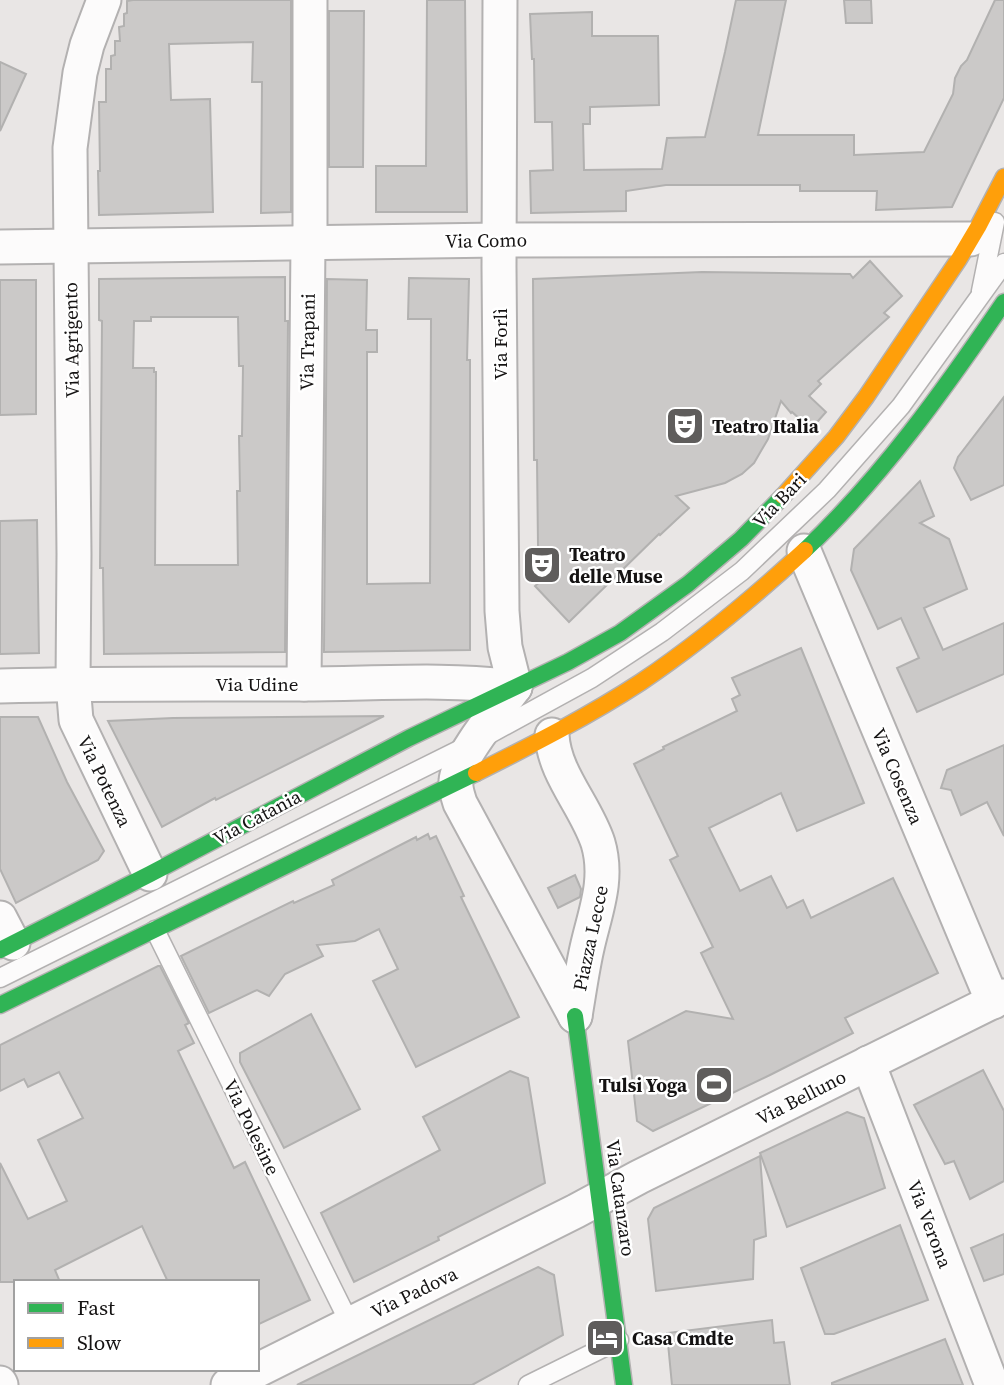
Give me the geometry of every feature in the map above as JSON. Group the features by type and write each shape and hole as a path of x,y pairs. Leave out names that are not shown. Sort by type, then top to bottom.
{"main road":[{"name":"Via Bari","path":"514,687 586,653 646,615 696,578 765,516 804,475 850,419 971,240 1004,177"},
{"path":"0,1005 552,735 631,689 674,659 804,551 858,495 954,374 1004,302"},
{"name":"Via Catania","path":"4,937 150,874 409,738 514,687"},
{"name":"Via Catanzaro","path":"575,1016 624,1385"}],"street":[{"name":"Via Agrigento","path":"73,684 75,554 70,148 80,73 104,0"},
{"name":"Via Trapani","path":"304,684 310,0"},
{"name":"Via Forlì","path":"500,0 502,626 514,687"},
{"name":"Via Como","path":"0,247 499,240 971,240"},
{"name":"Via Cosenza","path":"804,551 998,999"},
{"name":"Via Udine","path":"0,686 461,682 514,687"},
{"name":"Via Potenza","path":"73,684 76,720 150,874"},
{"name":"Via Bari","path":"455,784 458,770 475,742 514,687"},
{"name":"Piazza Lecce","path":"552,735 559,763 596,837 603,865 601,893 586,951 575,1016"},
{"name":"Piazza Lecce","path":"455,784 460,803 575,1016"},
{"name":"Via Belluno","path":"600,1199 998,999"},
{"name":"Via Verona","path":"868,1063 992,1385"},
{"name":"Via Padova","path":"259,1370 600,1199"},
{"name":"Via Padova","path":"228,1385 256,1371"}],"lane":[{"name":"Via Bari","path":"980,298 1004,177"},
{"name":"Via Bari","path":"475,742 592,678 643,646 742,571 806,512 901,406 1004,263"},
{"path":"552,735 561,711 592,678"},
{"name":"Via Catania","path":"0,978 475,742"},
{"name":"Via Polesine","path":"155,930 350,1324"},
{"path":"527,1385 619,1340"}],"building":[{"path":"291,0 291,212 261,213 262,82 252,82 253,42 169,44 171,100 210,99 213,212 99,215 99,102 106,102 106,69 111,69 115,41 120,41 119,27 124,26 127,1"},
{"path":"427,0 465,0 467,212 376,212 376,166 426,166"},
{"path":"736,0 786,0 758,135 854,135 854,155 924,152 953,94 955,78 967,60 995,0 1004,0 1004,98 952,207 876,210 877,191 800,191 800,185 666,185 626,191 626,211 531,213 530,171 553,170 552,122 535,122 530,14 592,12 592,36 658,36 659,105 590,107 590,124 583,124 584,170 662,169 667,138 705,137"},
{"path":"844,0 871,0 872,23 846,23"},
{"path":"329,11 364,11 363,167 329,167"},
{"path":"0,62 26,74 0,131"},
{"path":"870,261 902,296 884,313 889,317 818,381 821,384 809,396 826,412 811,429 781,401 768,439 754,463 742,474 725,483 676,496 689,508 569,622 535,586 541,581 537,460 534,460 533,279 702,272 850,274 853,278"},
{"path":"285,277 285,321 288,321 285,652 104,654 103,568 100,568 102,321 99,320 99,279","holes":["151,317 238,317 239,366 243,366 242,436 239,436 240,491 237,491 238,565 155,565 156,372 154,368 133,368 134,321 151,321"]},
{"path":"409,278 469,279 467,360 470,360 470,650 324,652 327,279 367,280 366,330 377,330 377,352 367,352 367,584 430,583 431,319 408,319"},
{"path":"0,280 36,280 36,414 0,415"},
{"path":"1004,397 1004,485 971,500 954,468 958,457"},
{"path":"920,481 934,516 920,523 949,539 967,589 924,608 943,650 1004,623 1004,674 917,712 897,668 919,658 901,618 878,629 851,570 854,549"},
{"path":"37,520 39,653 0,654 0,521"},
{"path":"801,648 864,803 797,831 781,793 709,828 740,891 771,876 787,908 803,900 811,918 893,878 938,973 845,1018 853,1033 653,1131 637,1121 628,1041 686,1011 733,1019 701,953 713,947 670,860 678,856 634,764 737,711 732,699 740,695 732,678"},
{"path":"384,716 216,800 215,798 162,827 108,721 173,718"},
{"path":"0,717 38,717 67,782 104,851 98,860 16,903 0,869"},
{"path":"1004,745 1004,836 987,802 961,815 951,790 941,788 947,770"},
{"path":"428,834 430,839 436,836 464,896 461,897 519,1017 416,1067 373,981 398,969 379,929 355,941 317,945 323,956 285,974 269,996 257,990 209,1013 181,956 293,901 294,903 334,885 332,880 416,837 417,840"},
{"path":"575,875 581,889 580,897 558,908 548,888"},
{"path":"160,966 189,1023 185,1025 194,1043 178,1051 234,1168 245,1162 310,1300 259,1324 259,1280 167,1280 142,1226 55,1270 59,1280 0,1282 0,1163 28,1219 67,1201 38,1140 83,1118 59,1072 28,1087 24,1079 0,1091 0,1045"},
{"path":"311,1014 360,1109 284,1148 240,1062 240,1053"},
{"path":"983,1070 1004,1111 1004,1181 970,1199 954,1161 945,1164 914,1105"},
{"path":"510,1071 528,1078 545,1183 354,1282 321,1213 440,1150 423,1117"},
{"path":"847,1112 864,1118 885,1188 787,1227 760,1153"},
{"path":"760,1156 766,1236 754,1240 753,1279 656,1291 648,1219 654,1208"},
{"path":"900,1225 928,1300 834,1334 825,1334 801,1268"},
{"path":"1004,1234 1004,1274 984,1281 971,1248"},
{"path":"538,1267 554,1275 563,1335 472,1385 297,1385"},
{"path":"772,1320 774,1343 784,1342 790,1385 672,1385 667,1333"},
{"path":"945,1339 963,1385 832,1385 832,1383"}],"traffic: fast":[{"path":"805,550 860,493 911,432 1004,302"},
{"path":"0,950 409,738 568,662 620,633 688,584 741,539 783,496"},
{"path":"0,1005 476,773"},
{"path":"575,1016 624,1385"}],"traffic: slow":[{"path":"783,496 836,437 866,397 959,259 1004,177"},
{"path":"476,773 581,718 641,682 684,652 805,550"}],"place":[{"name":"Teatro Italia","path":"685,426"},
{"name":"Teatro delle Muse","path":"542,565"},
{"name":"Tulsi Yoga","path":"714,1085"},
{"name":"Casa Cmdte","path":"605,1338"}]}
